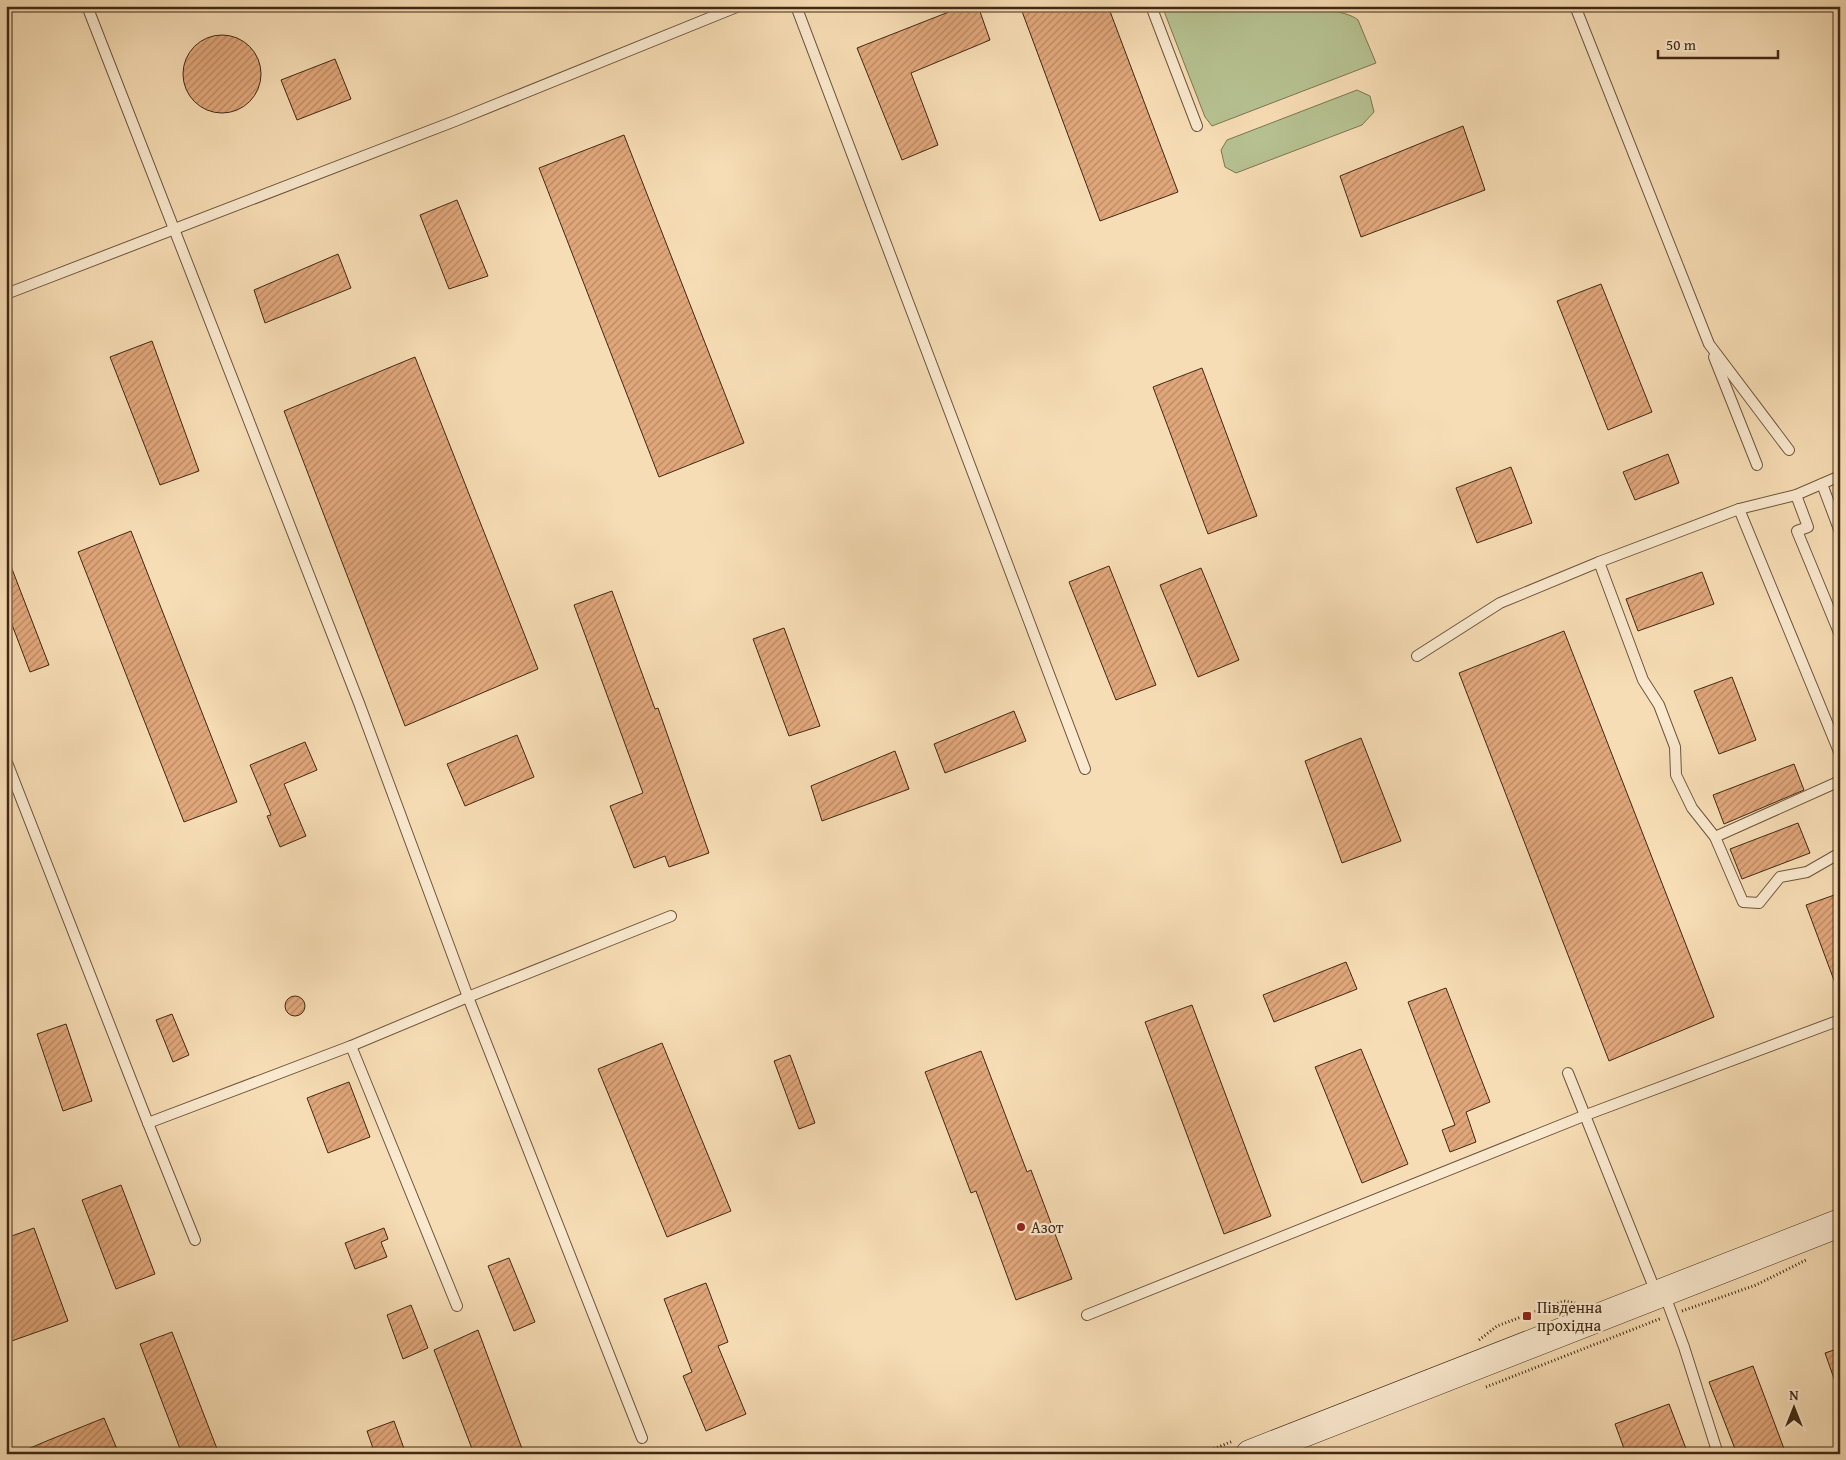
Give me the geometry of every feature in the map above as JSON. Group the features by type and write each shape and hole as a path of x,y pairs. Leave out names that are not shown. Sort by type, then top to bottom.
{"main road":[{"path":"1250,1454 1664,1301 1840,1223"}],"lane":[{"path":"87,6 173,231 359,703 468,997 642,1438"},
{"path":"6,294 173,231 739,6"},
{"path":"796,6 1085,769"},
{"path":"1151,6 1197,126"},
{"path":"1575,6 1757,465"},
{"path":"1709,344 1789,450"},
{"path":"1417,656 1500,603 1599,562 1739,509 1796,495 1840,476"},
{"path":"1822,484 1840,532"},
{"path":"1796,495 1808,527 1797,530 1840,635"},
{"path":"1739,509 1840,754"},
{"path":"1599,562 1643,680 1659,705 1675,747 1676,775 1692,808 1715,837 1743,902 1758,903 1780,878 1807,872 1840,852"},
{"path":"6,760 195,1240"},
{"path":"1715,837 1840,781"},
{"path":"148,1123 351,1046 671,916"},
{"path":"1087,1315 1586,1116 1840,1020"},
{"path":"351,1046 457,1306"},
{"path":"1568,1073 1664,1301 1718,1454"}],"path":[{"path":"1478,1390 1664,1301 1756,1284 1800,1265 1812,1255"}],"green space":[{"path":"1235,5 1296,7 1323,9 1345,14 1358,20 1376,63 1212,126 1205,117 1162,6"},
{"path":"1357,90 1370,96 1374,112 1362,125 1236,173 1225,167 1221,150 1227,140"}],"building":[{"path":"964,6 978,6 990,40 911,73 938,145 902,160 857,48"},
{"path":"1020,6 1108,6 1178,192 1100,221"},
{"path":"222,35 237,38 250,46 258,59 261,74 258,89 250,102 237,110 222,113 207,110 194,102 186,89 183,74 186,59 194,46 207,38"},
{"path":"335,59 351,99 297,120 281,80"},
{"path":"1463,126 1485,190 1361,237 1340,176"},
{"path":"624,135 744,443 659,477 539,168"},
{"path":"457,200 488,276 449,289 420,215"},
{"path":"338,254 351,288 265,323 254,290"},
{"path":"1601,284 1652,412 1608,430 1557,301"},
{"path":"152,341 199,471 160,485 110,357"},
{"path":"415,357 538,669 405,726 284,411"},
{"path":"1202,368 1257,516 1208,534 1153,387"},
{"path":"1668,454 1679,483 1635,500 1623,472"},
{"path":"1511,467 1532,523 1477,543 1456,488"},
{"path":"131,531 237,802 184,822 78,552"},
{"path":"7,556 49,665 30,672 6,609"},
{"path":"1109,566 1156,685 1116,700 1069,582"},
{"path":"1201,568 1239,660 1198,677 1160,585"},
{"path":"1702,572 1714,604 1638,631 1626,599"},
{"path":"612,591 655,709 658,708 709,853 669,867 665,856 634,868 610,806 643,793 574,605"},
{"path":"784,628 820,726 789,736 753,639"},
{"path":"1564,631 1714,1017 1609,1061 1459,673"},
{"path":"1732,677 1756,740 1719,754 1694,691"},
{"path":"1014,711 1026,741 945,773 934,744"},
{"path":"517,735 534,777 465,806 447,764"},
{"path":"1361,738 1401,841 1342,863 1305,761"},
{"path":"305,742 317,770 284,784 306,836 280,847 267,816 271,815 250,765"},
{"path":"895,751 909,789 822,821 811,786"},
{"path":"1794,764 1804,790 1724,824 1713,795"},
{"path":"1798,823 1810,853 1742,879 1730,849"},
{"path":"1840,893 1840,990 1838,991 1806,905"},
{"path":"1346,962 1357,989 1274,1022 1263,995"},
{"path":"1446,988 1490,1102 1466,1112 1476,1142 1450,1152 1442,1130 1455,1125 1408,1002"},
{"path":"295,996 302,999 305,1006 302,1013 295,1016 288,1013 285,1006 288,999"},
{"path":"1192,1005 1271,1216 1224,1234 1145,1022"},
{"path":"172,1014 189,1055 173,1062 156,1020"},
{"path":"66,1024 92,1101 63,1111 37,1034"},
{"path":"662,1043 731,1211 667,1237 598,1069"},
{"path":"1361,1049 1408,1164 1362,1183 1315,1067"},
{"path":"981,1051 1027,1172 1031,1170 1072,1279 1016,1300 976,1191 971,1193 925,1072"},
{"path":"790,1055 815,1123 799,1129 774,1061"},
{"path":"349,1082 370,1137 328,1153 307,1098"},
{"path":"121,1185 155,1274 116,1289 82,1200"},
{"path":"34,1228 68,1321 6,1343 6,1238"},
{"path":"384,1228 388,1239 381,1242 387,1257 355,1269 345,1243"},
{"path":"509,1258 535,1322 514,1331 488,1266"},
{"path":"706,1283 728,1342 718,1346 746,1414 706,1431 683,1376 692,1372 664,1299"},
{"path":"411,1305 428,1348 403,1359 387,1315"},
{"path":"478,1330 524,1454 474,1454 434,1350"},
{"path":"172,1332 219,1454 182,1454 140,1344"},
{"path":"1840,1348 1840,1390 1838,1390 1825,1353"},
{"path":"1753,1366 1786,1454 1737,1454 1709,1382"},
{"path":"1669,1404 1688,1454 1626,1454 1615,1424"},
{"path":"104,1418 119,1454 16,1454 49,1440"},
{"path":"394,1421 406,1454 375,1454 367,1431"}],"place":[{"name":"Азот","path":"1021,1227"},
{"name":"Південна прохідна","path":"1527,1316"}]}
